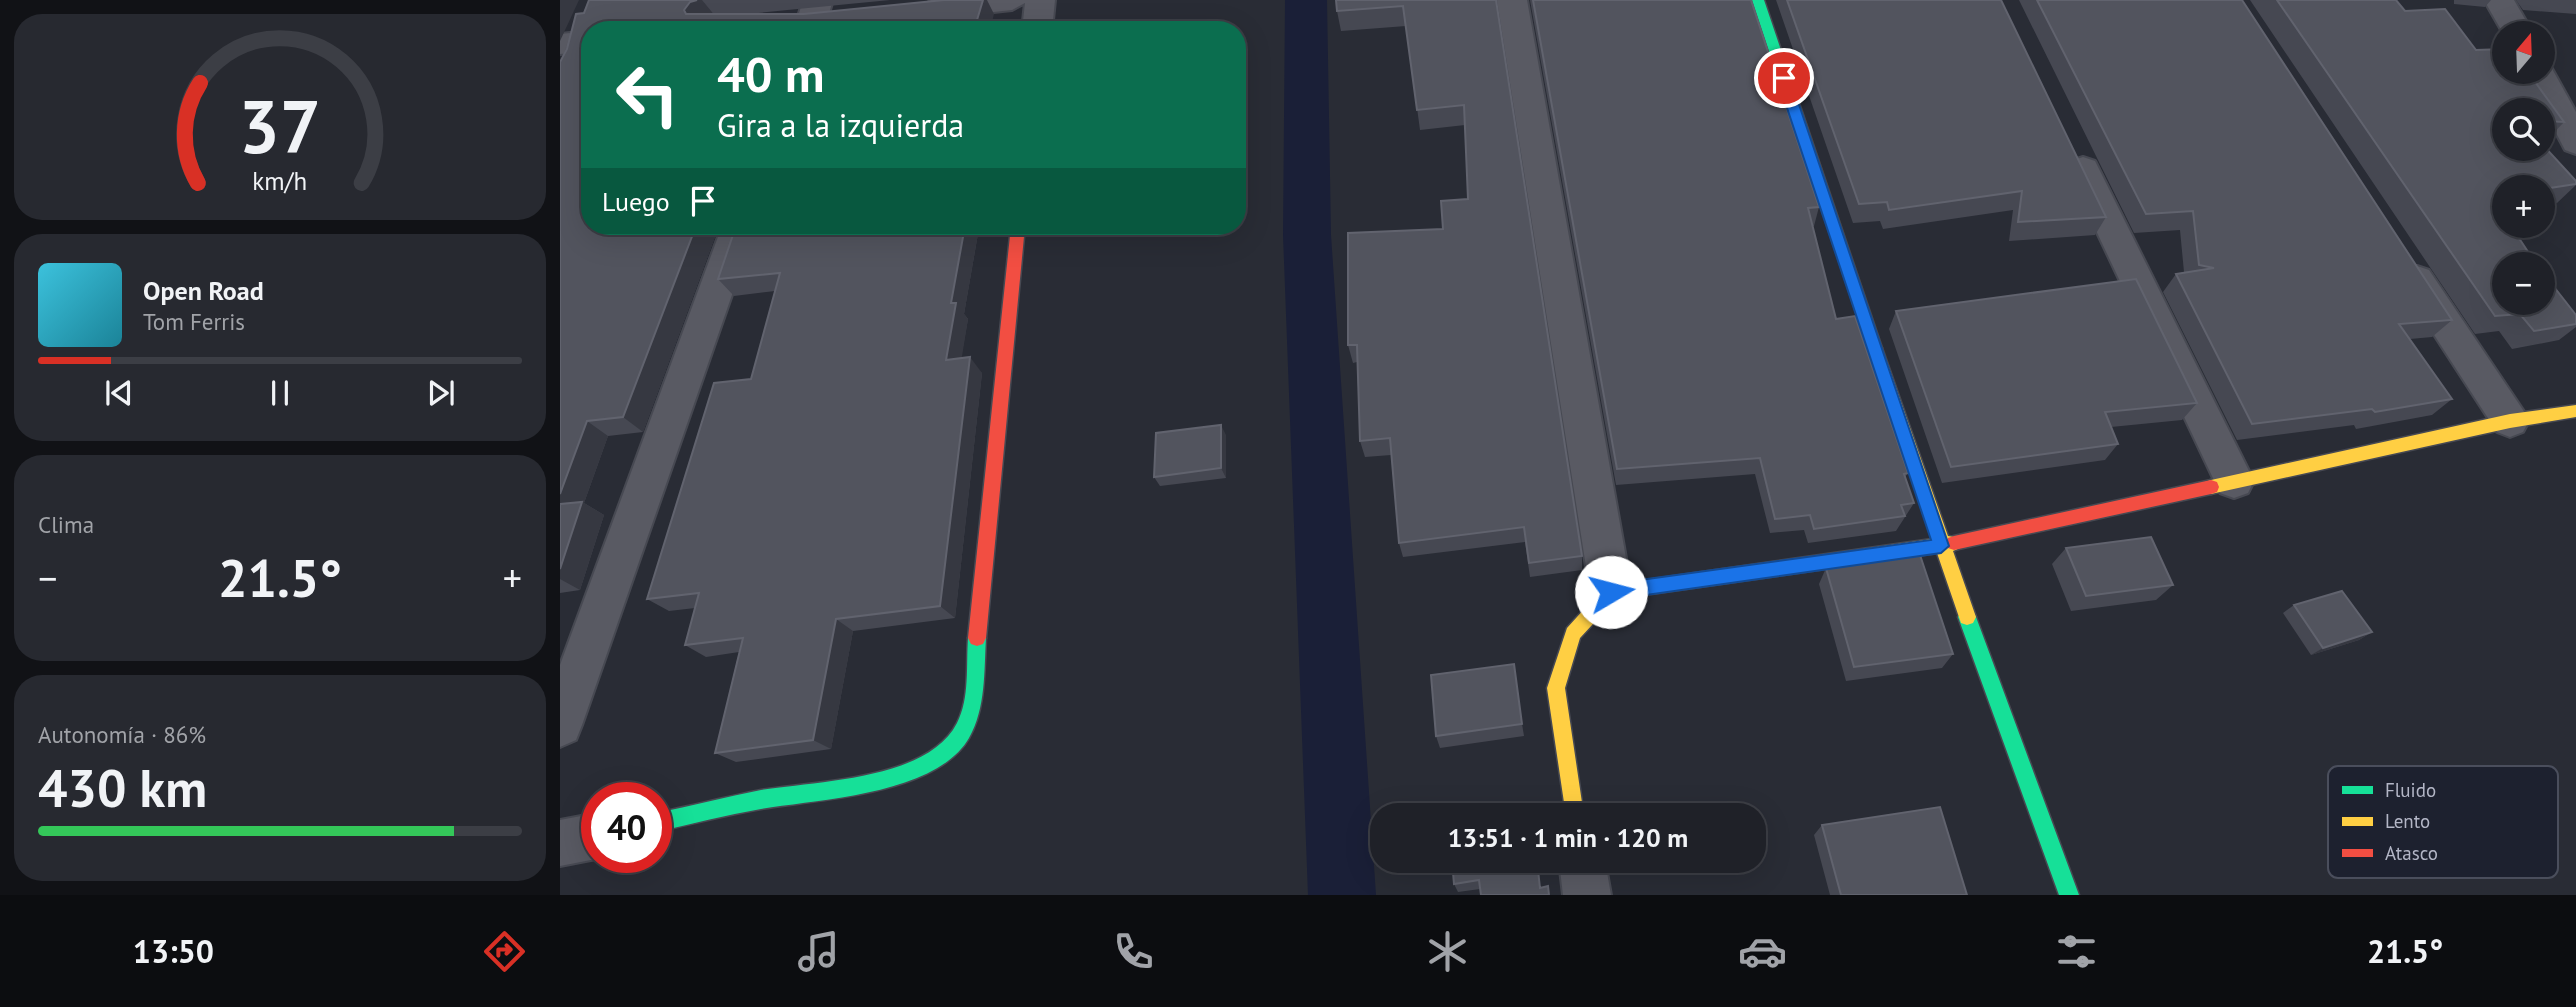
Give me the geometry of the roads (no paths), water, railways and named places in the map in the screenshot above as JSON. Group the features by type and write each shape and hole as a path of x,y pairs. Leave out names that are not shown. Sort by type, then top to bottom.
{"street":[{"path":"905,11 1012,0"},
{"path":"1038,21 1040,0"},
{"path":"1512,0 1611,592"},
{"path":"1758,0 1941,546 2069,895"},
{"path":"2500,0 2511,21"},
{"path":"587,21 593,10"},
{"path":"573,49 581,33"},
{"path":"2545,84 2576,142"},
{"path":"2067,136 2234,481"},
{"path":"560,726 736,235"},
{"path":"672,819 891,778 936,759 957,740 970,713 1017,235"},
{"path":"2398,250 2511,421"},
{"path":"1573,803 1556,688 1573,634 1611,592 1941,546 2511,421 2576,411"},
{"path":"560,844 581,839"},
{"path":"1584,873 1587,895"}],"waterway":[{"path":"1306,0 1307,235 1342,895"}]}
